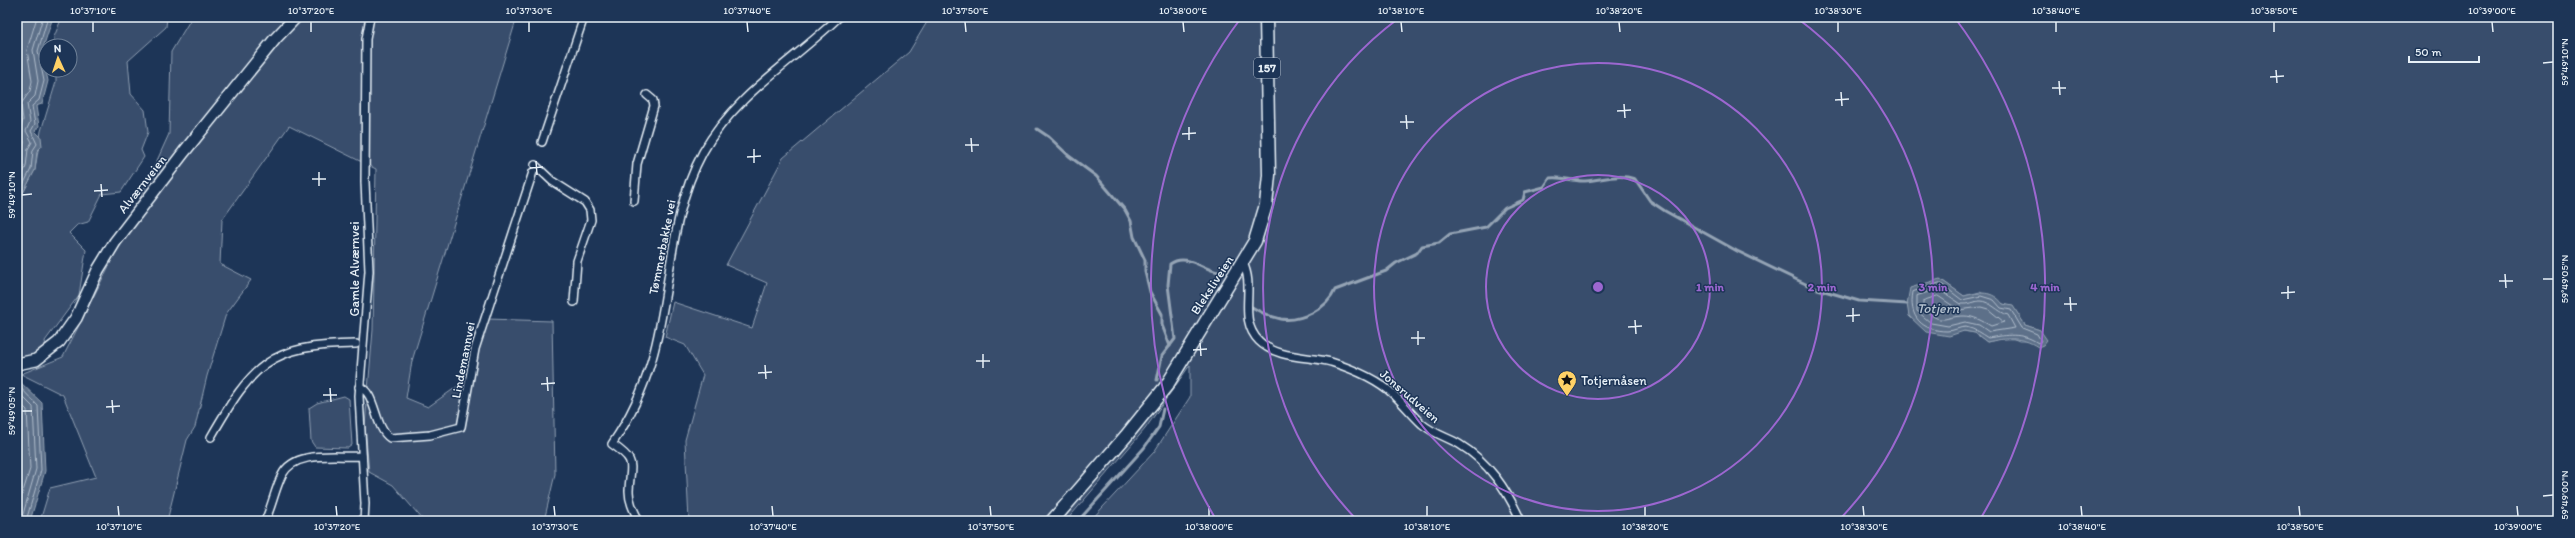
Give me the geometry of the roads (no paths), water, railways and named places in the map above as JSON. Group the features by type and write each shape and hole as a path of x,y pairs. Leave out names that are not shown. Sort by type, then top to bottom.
{"main road":[{"name":"Alværnveien","path":"17,364 36,360 60,342 76,318 98,270 115,242 184,152 275,39 296,17"},
{"name":"Bleksliveien","path":"1052,521 1140,421 1167,385 1243,263 1260,228 1268,193 1266,17"}],"street":[{"name":"Gamle Alværnvei","path":"364,521 365,504 359,387 368,289 365,182 366,39 370,17"},
{"path":"542,142 584,17"},
{"name":"Tømmerbakke vei","path":"639,521 630,500 632,462 629,456 612,444 639,395 652,359 678,222 690,179 709,142 734,110 839,17"},
{"path":"634,201 638,164 654,106 653,100 647,95"},
{"name":"Lindemannvei","path":"359,387 368,393 383,431 390,438 430,435 461,427 478,337 534,169 585,202 590,210 591,220 577,261 574,302"},
{"name":"Jonsrudveien","path":"1243,263 1248,272 1248,319 1260,342 1274,350 1331,362 1378,381 1434,434 1459,444 1481,461 1507,491 1521,521"},
{"path":"212,437 239,390 269,360 302,348 356,344"},
{"path":"266,521 281,477 292,462 310,458 362,456"}],"water":[{"path":"17,17 53,17 46,38 38,38 38,78 47,78 48,81 42,104 36,106 39,126 35,131 41,137 42,146 37,151 35,170 23,193 17,194"},
{"name":"Totjern","path":"1940,279 1964,296 1980,293 1990,294 1999,299 2003,304 2013,306 2025,325 2040,330 2047,340 2043,345 2038,347 2032,343 2013,339 1987,342 1975,333 1964,331 1949,336 1926,332 1909,316 1907,304 1910,288"},
{"path":"18,380 42,403 45,471 30,521 17,521"}],"waterway":[{"path":"1037,129 1049,137 1069,156 1096,176 1125,210 1131,221 1134,237 1145,260 1145,272 1150,292 1162,314 1162,325 1170,346"},
{"path":"1252,307 1265,314 1281,319 1305,316 1326,303 1335,290 1386,271 1396,263 1417,253 1422,246 1439,243 1450,234 1486,227 1505,208 1523,200 1525,192 1544,187 1550,178 1585,181 1610,177 1628,177 1635,179 1650,201 1665,211 1737,251 1814,288 1859,301 1907,304"},
{"path":"1157,380 1162,356 1175,339 1168,285 1170,264 1182,260 1219,272"},
{"path":"1078,521 1144,448 1159,427 1163,409"}],"place":[{"name":"Totjernåsen","path":"1567,397"}]}
